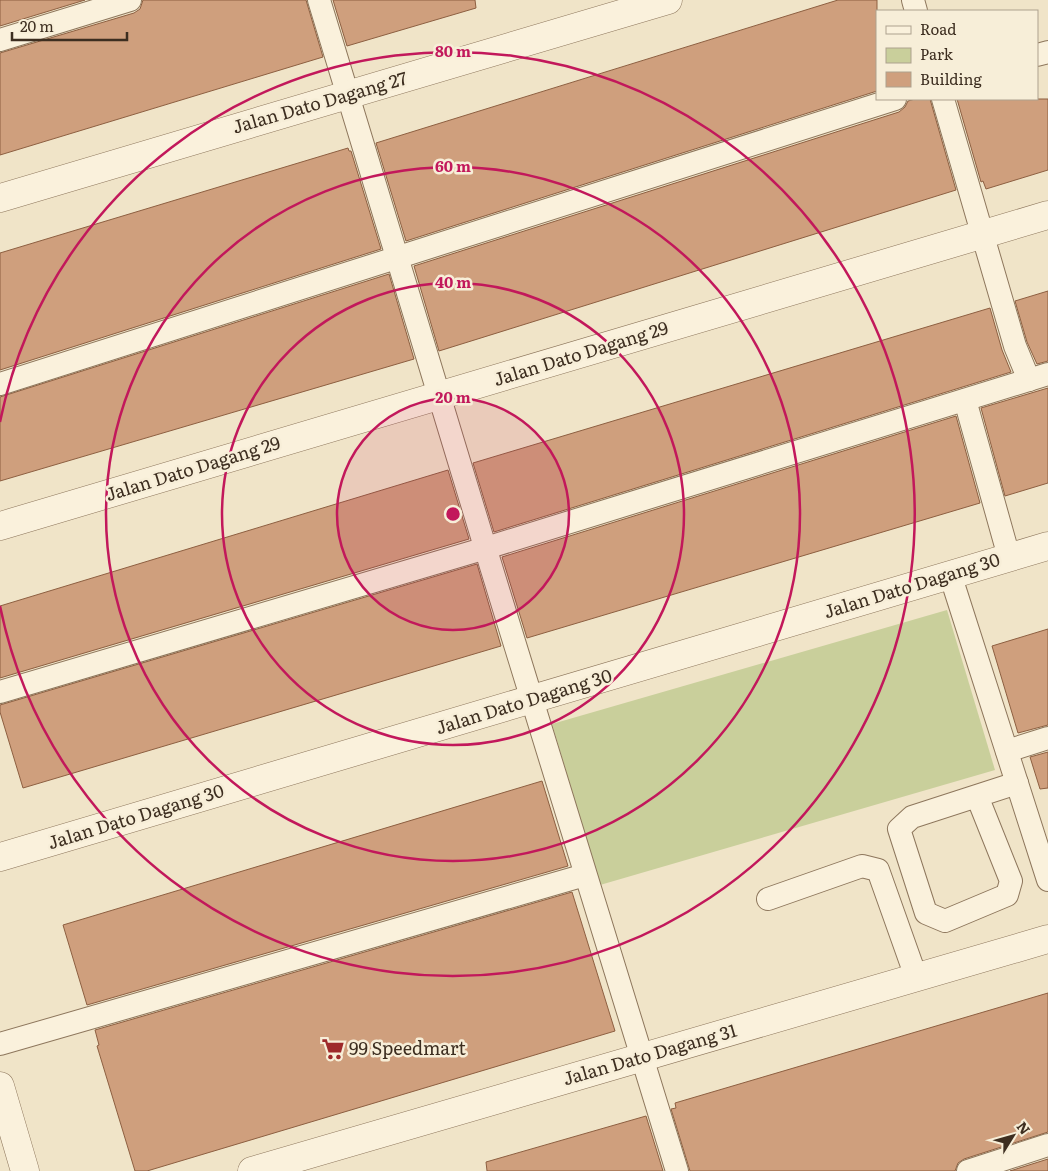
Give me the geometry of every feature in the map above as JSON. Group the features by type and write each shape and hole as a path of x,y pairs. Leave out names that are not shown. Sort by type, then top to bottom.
{"street":[{"name":"Jalan Dato Dagang 27","path":"0,198 668,0"},
{"name":"Jalan Dato Dagang 29","path":"0,526 1048,215"},
{"name":"Jalan Dato Dagang 30","path":"1,855 1048,546"},
{"name":"Jalan Dato Dagang 31","path":"252,1171 1048,939"},
{"path":"0,1086 25,1171"}],"lane":[{"path":"0,40 130,0"},
{"path":"320,0 585,875 677,1171"},
{"path":"0,384 397,256 892,100"},
{"path":"0,692 486,548 1039,377 1016,346 943,100"},
{"path":"965,400 1009,557"},
{"path":"950,574 1048,880"},
{"path":"1007,752 1048,738"},
{"path":"977,796 1011,881 1007,895 944,921 926,913 899,829 912,817 1017,783"},
{"path":"768,899 862,866 878,870 916,977"},
{"path":"0,1044 585,875"},
{"path":"968,1171 1048,1145"}],"green space":[{"path":"947,610 995,770 600,885 552,724"}],"building":[{"path":"0,0 85,0 0,26"},
{"path":"143,0 306,0 323,57 0,155 0,53 134,13 140,9"},
{"path":"333,0 475,0 476,8 347,46"},
{"path":"838,0 877,0 876,91 406,241 376,143"},
{"path":"1048,99 1048,170 986,189 983,181 981,182 957,100"},
{"path":"930,100 956,190 439,351 414,266 899,112 908,101"},
{"path":"348,148 351,151 381,249 0,370 0,253"},
{"path":"389,274 414,359 0,481 0,397"},
{"path":"1048,291 1048,361 1037,364 1027,342 1015,301"},
{"path":"990,308 1002,350 1011,372 494,532 473,463"},
{"path":"1048,388 1048,483 1005,496 981,408"},
{"path":"956,416 980,503 527,638 502,557"},
{"path":"448,470 469,539 0,678 0,606"},
{"path":"477,564 501,646 23,788 0,712 0,705"},
{"path":"1048,629 1048,725 1018,733 992,646"},
{"path":"1048,752 1048,788 1040,789 1030,757"},
{"path":"542,781 568,866 87,1005 63,925"},
{"path":"572,892 615,1031 147,1171 135,1171 97,1046 99,1045 95,1030"},
{"path":"1048,993 1048,1132 964,1159 958,1163 955,1171 690,1171 671,1109 676,1108 675,1103"},
{"path":"646,1116 663,1171 487,1171 486,1162"},
{"path":"1048,1159 1048,1171 1010,1171"}],"place":[{"name":"99 Speedmart","path":"333,1049"}]}
